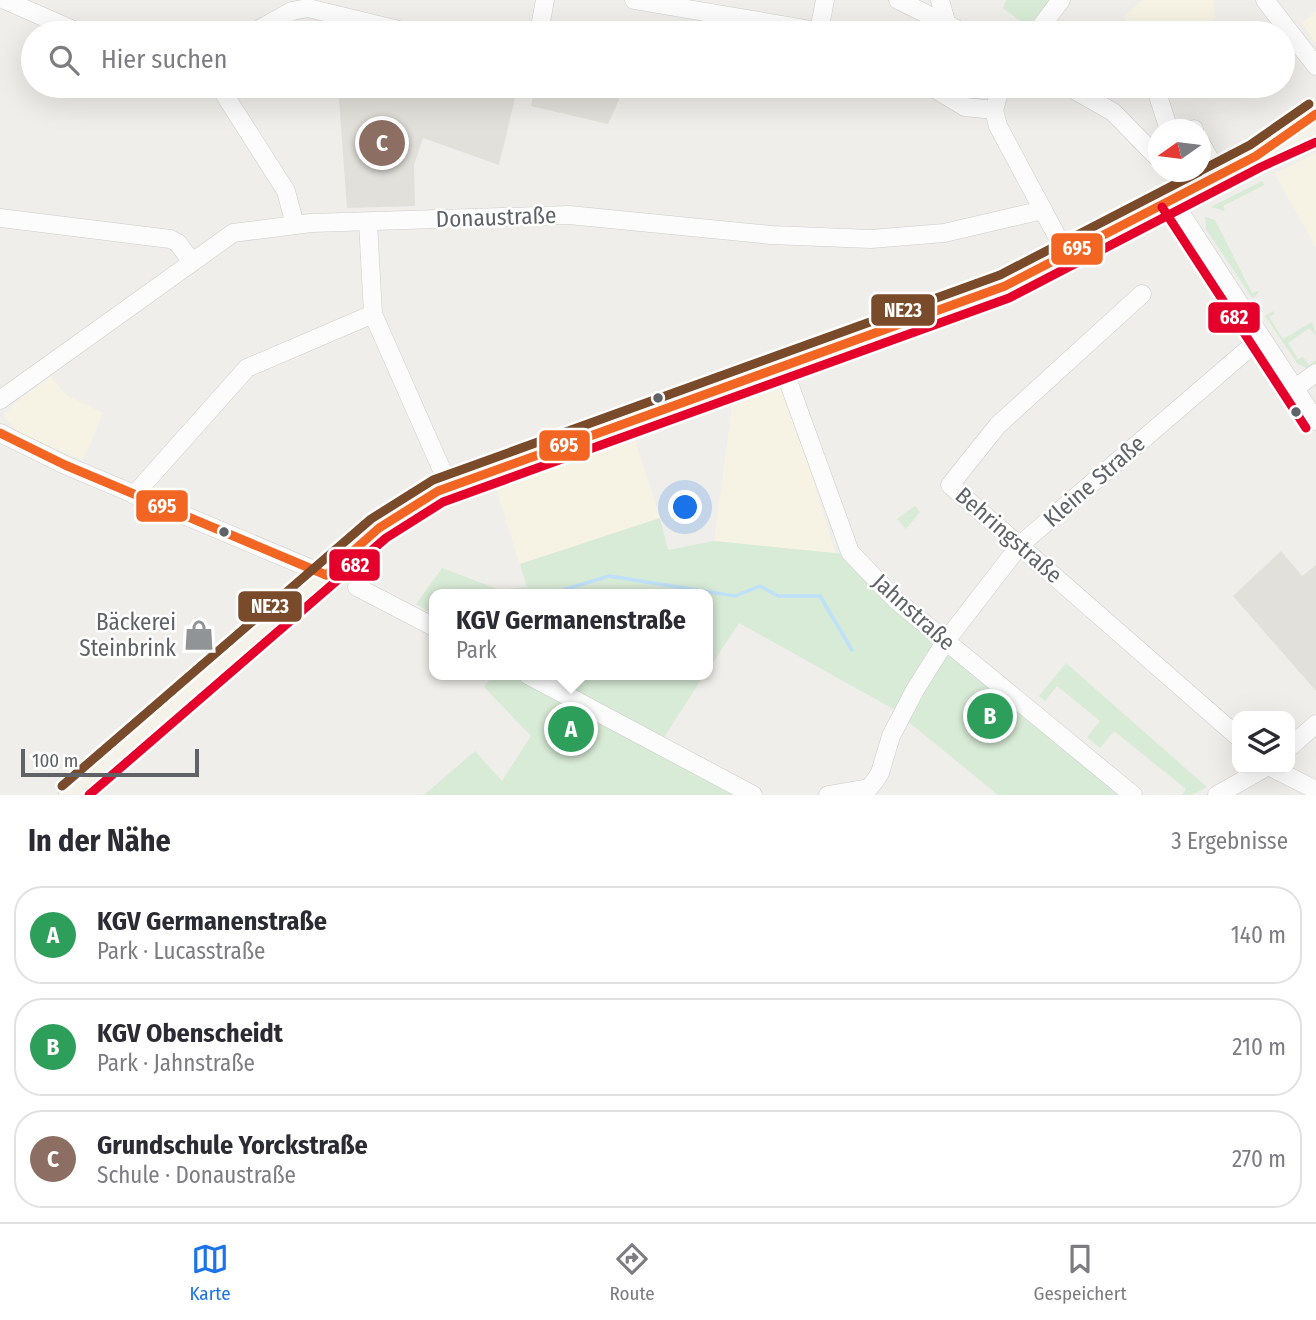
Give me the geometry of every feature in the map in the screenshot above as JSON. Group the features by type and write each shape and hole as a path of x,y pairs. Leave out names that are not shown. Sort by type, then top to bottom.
{"main road":[{"path":"1256,156 1316,114"},
{"path":"1211,166 1256,156 1316,129"},
{"path":"70,795 396,516 449,486 1005,286 1172,200 1192,182"}],"street":[{"path":"5,0 53,21"},
{"path":"541,21 545,0"},
{"path":"634,0 759,21"},
{"path":"824,21 825,0"},
{"path":"898,0 939,21"},
{"path":"940,0 946,21"},
{"path":"1045,21 1061,0"},
{"path":"1265,0 1281,21"},
{"path":"274,21 292,11 308,8 362,21"},
{"path":"1295,39 1316,66"},
{"path":"227,98 286,191 295,225"},
{"path":"950,98 965,107 994,110"},
{"path":"998,98 994,110 998,126 1067,255"},
{"path":"1087,98 1113,113 1148,148"},
{"path":"1159,98 1166,119"},
{"path":"1172,200 1316,421"},
{"name":"Donaustraße","path":"0,400 233,233 295,225 569,215 783,236 871,239 944,233 1043,210"},
{"path":"0,218 170,239 178,243 191,261"},
{"path":"368,222 373,314 449,486"},
{"name":"Behringstraße","path":"1142,294 998,425 950,485 1232,732"},
{"path":"134,495 247,368 373,314"},
{"name":"Kleine Straße","path":"828,795 869,788 874,782 880,773 901,713 945,642 1020,545 1261,338"},
{"name":"Jahnstraße","path":"783,367 850,552 896,600 1133,795"},
{"path":"1295,388 1316,373"},
{"path":"0,433 44,456 326,575"},
{"path":"357,587 429,624"},
{"path":"537,680 753,795"},
{"path":"1295,743 1316,724"},
{"path":"1217,795 1254,774"},
{"path":"1284,774 1316,790"}],"shaded area":[{"path":"1142,0 1213,0 1215,18 1212,21 1125,21 1124,16"},
{"path":"1316,11 1316,44 1302,23"},
{"path":"339,98 515,98 499,165 423,138 414,165 415,206 347,208"},
{"path":"533,98 620,98 608,124 531,106"},
{"path":"1316,153 1316,248 1275,174"},
{"path":"51,376 66,395 103,413 83,460 17,432 4,416 11,406"},
{"path":"778,387 785,388 836,555 714,541 733,400"},
{"path":"633,435 660,518 520,564 495,486"},
{"path":"1281,551 1302,576 1316,565 1316,691 1233,596"}],"green space":[{"path":"1006,0 1050,0 1034,21 1020,21 1003,8"},
{"path":"1262,181 1264,185 1223,206 1225,211 1211,207"},
{"path":"1205,217 1215,220 1252,293 1259,291 1253,299 1206,229"},
{"path":"1273,311 1274,314 1269,317 1283,339 1312,322 1316,335 1309,328 1288,343 1298,359 1303,357 1309,365 1316,360 1316,365 1306,368 1297,363 1265,316"},
{"path":"915,506 920,512 906,529 897,519"},
{"path":"660,518 668,550 714,541 845,554 936,643 895,710 739,623 713,662 713,589 509,589 527,587 520,564"},
{"path":"442,568 497,589 429,589 429,612 416,604"},
{"path":"948,653 1124,795 998,795 905,719"},
{"path":"1066,663 1207,787 1192,795 1182,795 1186,789 1114,731 1100,748 1087,737 1100,721 1057,686 1045,701 1039,696"},
{"path":"489,680 522,680 741,795 424,795 475,751 502,781 531,736 484,687"},
{"path":"548,680 701,680 663,739"}],"waterway":[{"path":"566,589 609,576 691,589"},
{"path":"713,593 735,596 760,586 778,596 820,596 852,650"}],"transit line":[{"name":"NE23","path":"1211,165 1250,145 1309,104"},
{"name":"695","path":"326,575 379,528 438,491 1005,286 1256,156 1316,114"},
{"name":"682","path":"89,795 386,538 443,502 1009,298 1261,167 1316,142"},
{"name":"NE23","path":"62,786 371,519 433,480 1000,275 1180,182"},
{"name":"682","path":"1162,207 1306,428"},
{"name":"695","path":"0,433 65,465 326,575"}],"place":[{"name":"Grundschule Yorckstraße","path":"382,143"},
{"name":"Bäckerei Steinbrink","path":"199,635"},
{"name":"KGV Obenscheidt","path":"990,716"},
{"name":"KGV Germanenstraße","path":"571,729"}]}
